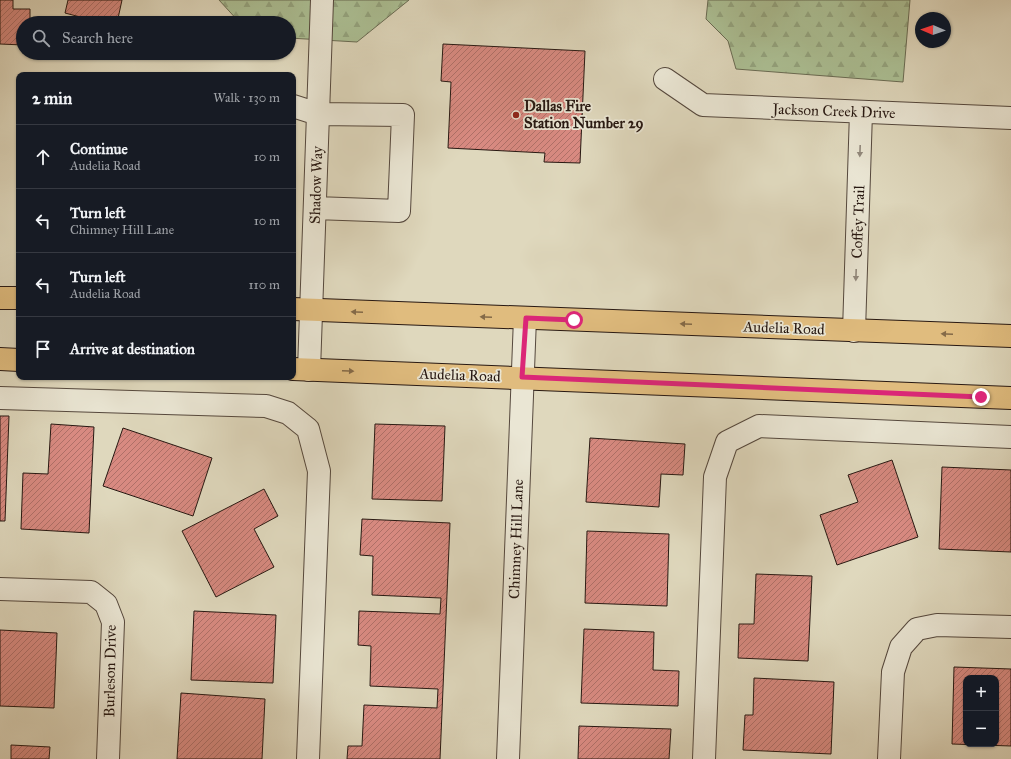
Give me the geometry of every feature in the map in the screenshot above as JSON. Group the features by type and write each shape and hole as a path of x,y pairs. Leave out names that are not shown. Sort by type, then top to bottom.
{"main road":[{"path":"0,298 16,298"},
{"name":"Audelia Road","path":"302,310 1011,336"},
{"path":"0,359 16,360"},
{"name":"Audelia Road","path":"301,370 522,377 1011,398"}],"street":[{"name":"Shadow Way","path":"301,370 302,310 315,208 322,0"},
{"name":"Jackson Creek Drive","path":"665,79 704,105 1011,118"},
{"path":"296,107 318,114 404,115 399,211 315,208"},
{"name":"Coffey Trail","path":"854,331 861,112"},
{"name":"Chimney Hill Lane","path":"508,759 522,377 526,318"},
{"path":"0,398 266,406 288,413 308,429 319,472 308,759"},
{"path":"704,759 715,477 727,442 759,426 1011,437"},
{"name":"Burleson Drive","path":"0,589 91,592 106,604 113,622 108,759"},
{"path":"890,759 893,672 901,647 916,629 937,625 1011,627"}],"green space":[{"path":"219,0 409,0 357,42 296,38 296,16 234,16"},
{"path":"708,0 910,0 903,82 736,69 728,41 706,19"}],"building":[{"path":"0,0 13,0 13,9 30,9 30,16 16,16 16,45 0,44"},
{"path":"68,0 122,0 119,16 76,16 65,13"},
{"name":"Dallas Fire Station Number 29","path":"443,44 585,51 580,163 544,162 545,153 448,148 451,82 441,81"},
{"path":"0,416 9,416 5,521 0,521"},
{"path":"51,424 94,427 89,533 21,529 23,473 48,474"},
{"path":"375,424 445,426 442,501 372,499"},
{"path":"123,428 212,458 193,516 103,486"},
{"path":"590,438 685,444 683,475 661,474 659,507 586,502"},
{"path":"892,460 918,537 837,565 820,515 858,502 848,475"},
{"path":"942,467 1011,470 1011,552 939,549"},
{"path":"264,489 278,516 254,529 274,567 216,597 182,531"},
{"path":"362,519 450,523 440,759 347,759 348,746 362,746 364,705 437,708 438,689 370,686 371,646 358,645 359,611 440,614 441,598 372,595 373,556 360,555"},
{"path":"587,531 669,534 667,606 585,603"},
{"path":"756,574 812,576 808,661 738,658 739,624 754,624"},
{"path":"194,611 276,615 273,683 191,680"},
{"path":"584,629 654,632 653,670 679,671 678,706 581,703"},
{"path":"0,630 57,633 54,708 0,706"},
{"path":"954,667 1011,669 1011,746 999,746 999,675 963,675 963,744 952,744"},
{"path":"754,678 834,682 831,754 743,750 745,715 753,715"},
{"path":"181,693 265,699 262,759 177,759"},
{"path":"579,726 671,729 669,759 578,759"},
{"path":"11,745 50,747 49,759 11,759"}],"place":[{"name":"Dallas Fire Station Number 29","path":"516,115"}],"route":[{"path":"574,320 526,318 522,377 981,397"}]}
